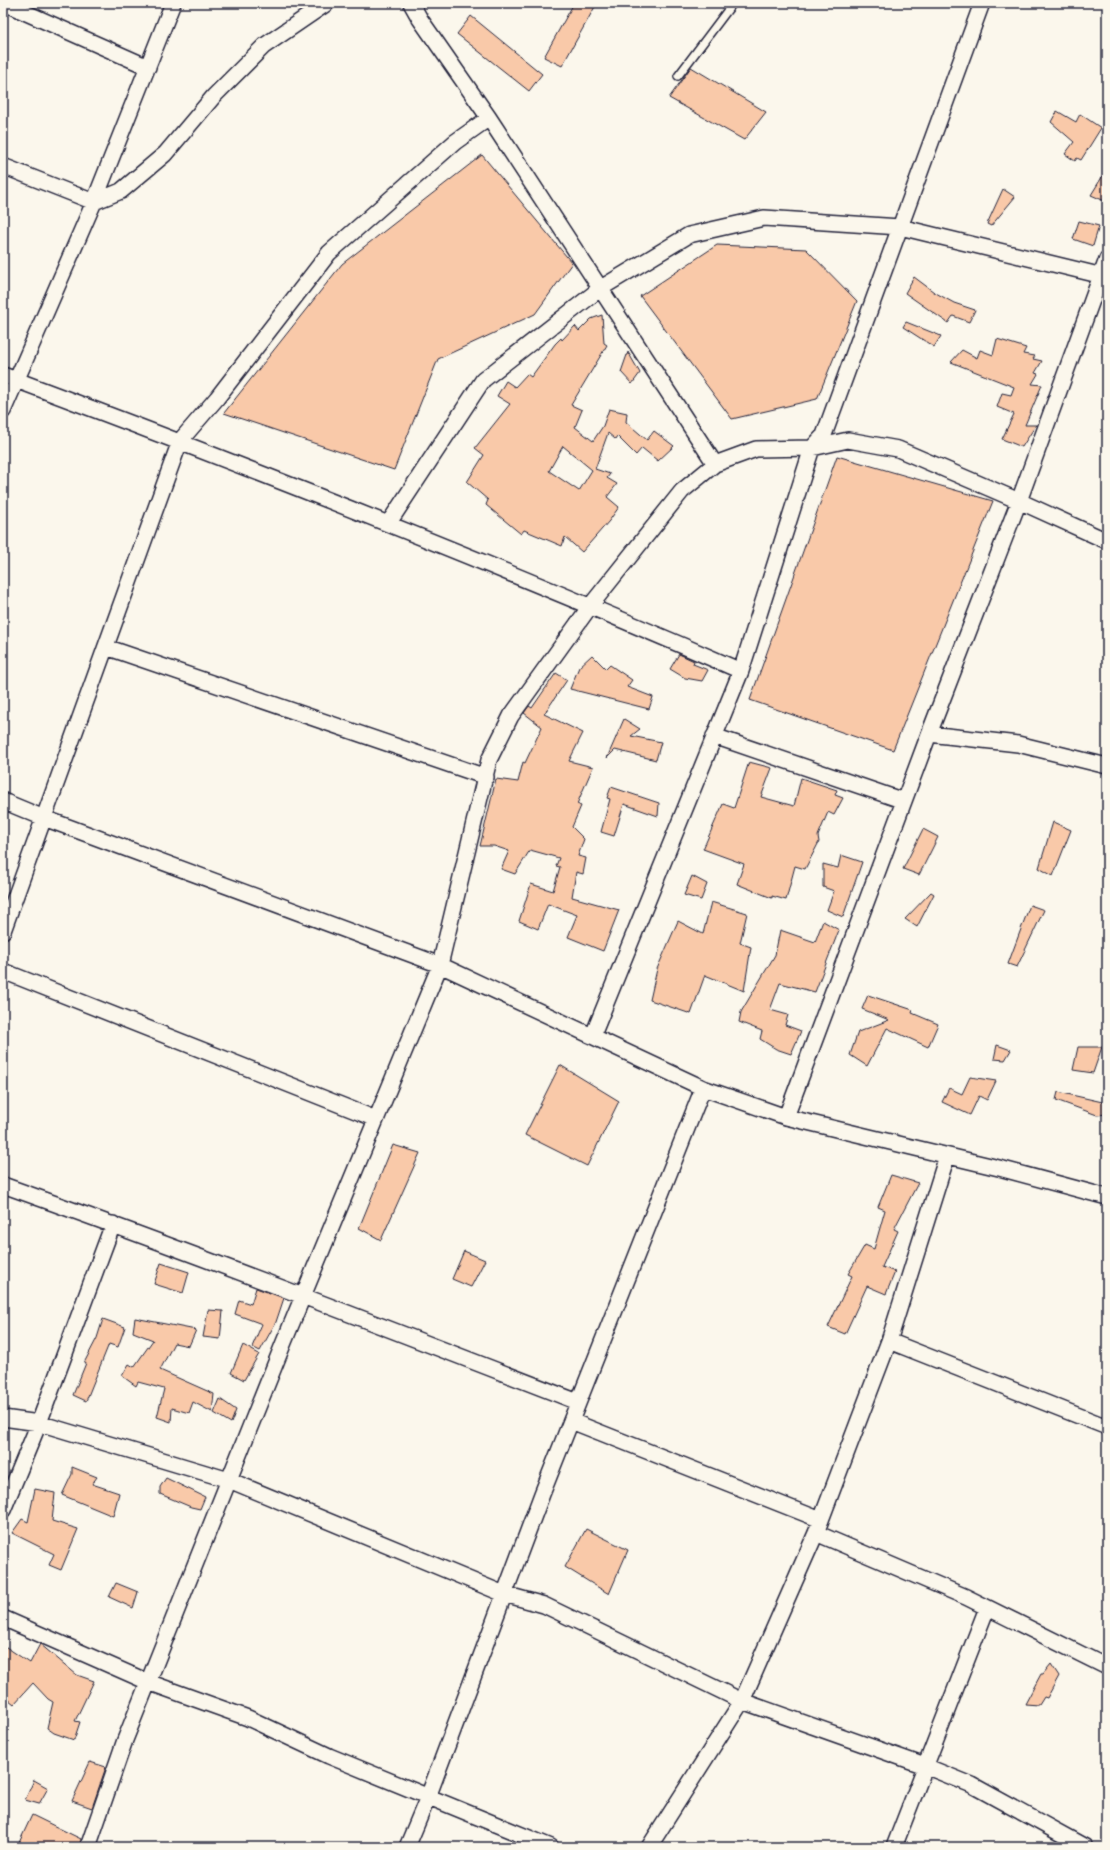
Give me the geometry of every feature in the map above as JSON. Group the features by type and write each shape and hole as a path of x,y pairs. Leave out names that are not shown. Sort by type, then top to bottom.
{"street":[{"path":"4,3 148,67"},
{"path":"3,411 9,377 94,202 174,3"},
{"path":"3,166 94,202 120,191 165,154 214,96 264,46 327,3"},
{"path":"411,3 420,19 490,118 602,288 715,464"},
{"path":"593,1035 741,671 812,448 824,435 982,3"},
{"path":"3,931 180,441 217,398 329,253 455,142 490,118"},
{"path":"388,524 483,380 602,288 690,235 764,218 900,227 1104,277"},
{"path":"786,1117 929,734 1104,277 1107,259"},
{"path":"9,377 180,441 590,605 741,671"},
{"path":"88,1847 125,1740 148,1682 303,1296 440,965 490,760 511,716 590,605 682,491 715,464 756,449 812,448 848,440 898,449 1107,541"},
{"path":"106,647 486,777"},
{"path":"929,734 1018,744 1107,766"},
{"path":"714,736 904,801"},
{"path":"3,801 44,818 440,965 593,1035 703,1088 786,1117 1107,1197"},
{"path":"3,971 376,1119"},
{"path":"407,1847 428,1797 578,1402 703,1088"},
{"path":"648,1847 742,1701 818,1527 889,1341 947,1156"},
{"path":"3,1185 113,1224 578,1402"},
{"path":"3,1510 39,1423 113,1224"},
{"path":"889,1341 1107,1427"},
{"path":"3,1418 39,1423 229,1480 504,1594 544,1605 742,1701 925,1766 972,1785 1084,1847"},
{"path":"571,1421 818,1527 1107,1667"},
{"path":"894,1847 987,1608"},
{"path":"3,1618 148,1682 248,1718 329,1756 551,1847"}],"lane":[{"path":"678,76 733,3"}],"building":[{"path":"574,3 597,3 562,66 544,57"},
{"path":"471,16 542,74 529,91 457,34"},
{"path":"691,67 766,112 744,140 669,98"},
{"path":"1057,111 1076,122 1080,114 1101,128 1081,160 1077,158 1075,161 1065,154 1074,142 1051,122"},
{"path":"482,155 572,263 535,314 438,359 394,470 224,413 342,264"},
{"path":"1107,169 1107,202 1091,195"},
{"path":"1003,189 1015,197 991,226 987,224"},
{"path":"1079,221 1099,226 1093,246 1073,239"},
{"path":"717,245 806,249 857,301 817,399 732,419 640,296"},
{"path":"914,277 934,292 954,303 975,310 969,322 953,316 948,323 905,293"},
{"path":"602,315 604,343 607,345 571,405 582,410 575,427 593,441 603,426 609,409 627,413 626,422 647,440 654,431 674,446 658,461 642,448 636,455 617,436 615,439 608,433 595,469 610,474 607,478 617,484 607,497 619,507 582,552 565,537 562,546 524,530 521,534 486,505 488,500 467,482 484,455 475,448 510,404 497,396 506,381 515,387 527,374 531,377 561,338 562,340 575,326 579,331 591,319","holes":["563,446 592,470 579,491 549,471"]},
{"path":"906,322 941,336 934,347 903,327"},
{"path":"997,339 1026,348 1023,354 1035,356 1033,359 1042,361 1035,373 1038,374 1032,384 1042,385 1025,425 1036,425 1022,447 1002,439 1014,414 997,407 1002,393 1011,395 1014,387 951,362 962,350 977,358 980,350 993,355"},
{"path":"628,352 640,373 632,384 621,372"},
{"path":"837,456 993,501 893,750 750,700"},
{"path":"679,654 694,661 693,664 708,670 702,681 685,678 670,669"},
{"path":"592,655 606,669 610,665 632,680 627,687 653,697 649,709 570,689 579,667"},
{"path":"556,673 567,680 544,714 583,733 569,761 593,767 577,804 581,806 572,827 584,839 578,856 586,858 583,874 576,872 572,897 619,910 603,951 568,937 577,915 548,904 538,929 519,921 531,884 553,891 560,867 556,866 559,858 530,850 515,874 501,869 509,851 494,846 480,846 496,779 518,782 523,762 525,763 542,727 524,713 529,706 532,708"},
{"path":"624,719 640,729 631,736 661,742 656,760 615,750 607,758"},
{"path":"749,762 772,768 761,797 794,806 801,778 837,790 835,795 843,798 834,815 828,812 818,836 819,842 805,869 795,866 786,900 772,896 772,898 737,884 744,864 703,849 723,804 734,808"},
{"path":"611,787 659,803 658,816 624,804 614,836 601,832 610,799 607,798"},
{"path":"1053,822 1071,830 1053,876 1039,868"},
{"path":"923,829 938,837 919,875 903,869"},
{"path":"841,855 862,862 843,917 827,910 834,891 823,887 823,864 838,868"},
{"path":"692,876 707,884 701,900 684,895"},
{"path":"931,892 934,894 917,927 905,919"},
{"path":"711,902 747,913 740,943 751,947 744,991 705,975 691,1014 650,1000 657,969 678,921 703,934"},
{"path":"1030,905 1044,910 1017,967 1008,964"},
{"path":"823,921 839,930 815,992 780,983 770,1010 788,1015 785,1025 801,1031 791,1054 776,1049 760,1039 762,1031 739,1022 741,1012 775,955 780,930 815,942"},
{"path":"868,995 913,1010 912,1013 938,1024 928,1047 887,1028 867,1066 850,1055 858,1032 889,1020 862,1009"},
{"path":"997,1045 1011,1050 1005,1060 994,1059"},
{"path":"1078,1047 1102,1047 1093,1073 1073,1070"},
{"path":"560,1065 619,1101 587,1166 525,1135"},
{"path":"970,1077 996,1081 987,1100 979,1096 970,1115 942,1102 949,1088 962,1094"},
{"path":"1058,1092 1107,1103 1107,1114 1097,1115 1056,1100"},
{"path":"393,1145 420,1153 381,1240 359,1228"},
{"path":"891,1175 918,1183 894,1229 898,1231 882,1267 895,1272 886,1294 867,1286 845,1334 828,1327 852,1276 848,1274 865,1245 874,1249 885,1210 878,1207"},
{"path":"464,1251 485,1260 471,1287 452,1279"},
{"path":"161,1263 189,1272 183,1293 154,1284"},
{"path":"256,1288 284,1298 276,1322 260,1351 252,1347 262,1324 235,1314 239,1300 251,1304"},
{"path":"208,1310 223,1311 220,1339 203,1337"},
{"path":"135,1318 196,1330 189,1346 174,1343 160,1370 214,1394 212,1412 193,1402 189,1413 172,1408 171,1422 157,1417 164,1389 138,1382 136,1386 122,1376 129,1364 134,1367 153,1340 133,1332"},
{"path":"103,1319 125,1327 118,1347 109,1344 86,1401 73,1395 86,1363 84,1363 97,1338"},
{"path":"243,1345 259,1354 244,1380 231,1373"},
{"path":"220,1399 236,1410 231,1423 214,1413"},
{"path":"72,1467 97,1477 92,1484 119,1493 113,1516 62,1495 72,1474"},
{"path":"166,1478 205,1497 200,1509 191,1507 160,1494 160,1487"},
{"path":"35,1489 55,1493 52,1521 78,1529 61,1570 49,1565 54,1554 12,1533 22,1519 28,1522"},
{"path":"586,1529 628,1550 609,1594 565,1567"},
{"path":"116,1583 138,1592 133,1608 109,1597"},
{"path":"40,1644 77,1675 94,1681 75,1721 80,1722 74,1740 54,1733 47,1728 53,1702 48,1699 33,1683 14,1704 3,1695 3,1645 30,1663"},
{"path":"1051,1664 1059,1676 1047,1698 1044,1697 1039,1705 1025,1704 1041,1674 1043,1674"},
{"path":"90,1762 106,1767 92,1808 72,1801"},
{"path":"34,1780 48,1788 39,1804 25,1800"},
{"path":"32,1815 81,1839 79,1847 17,1847"}]}
